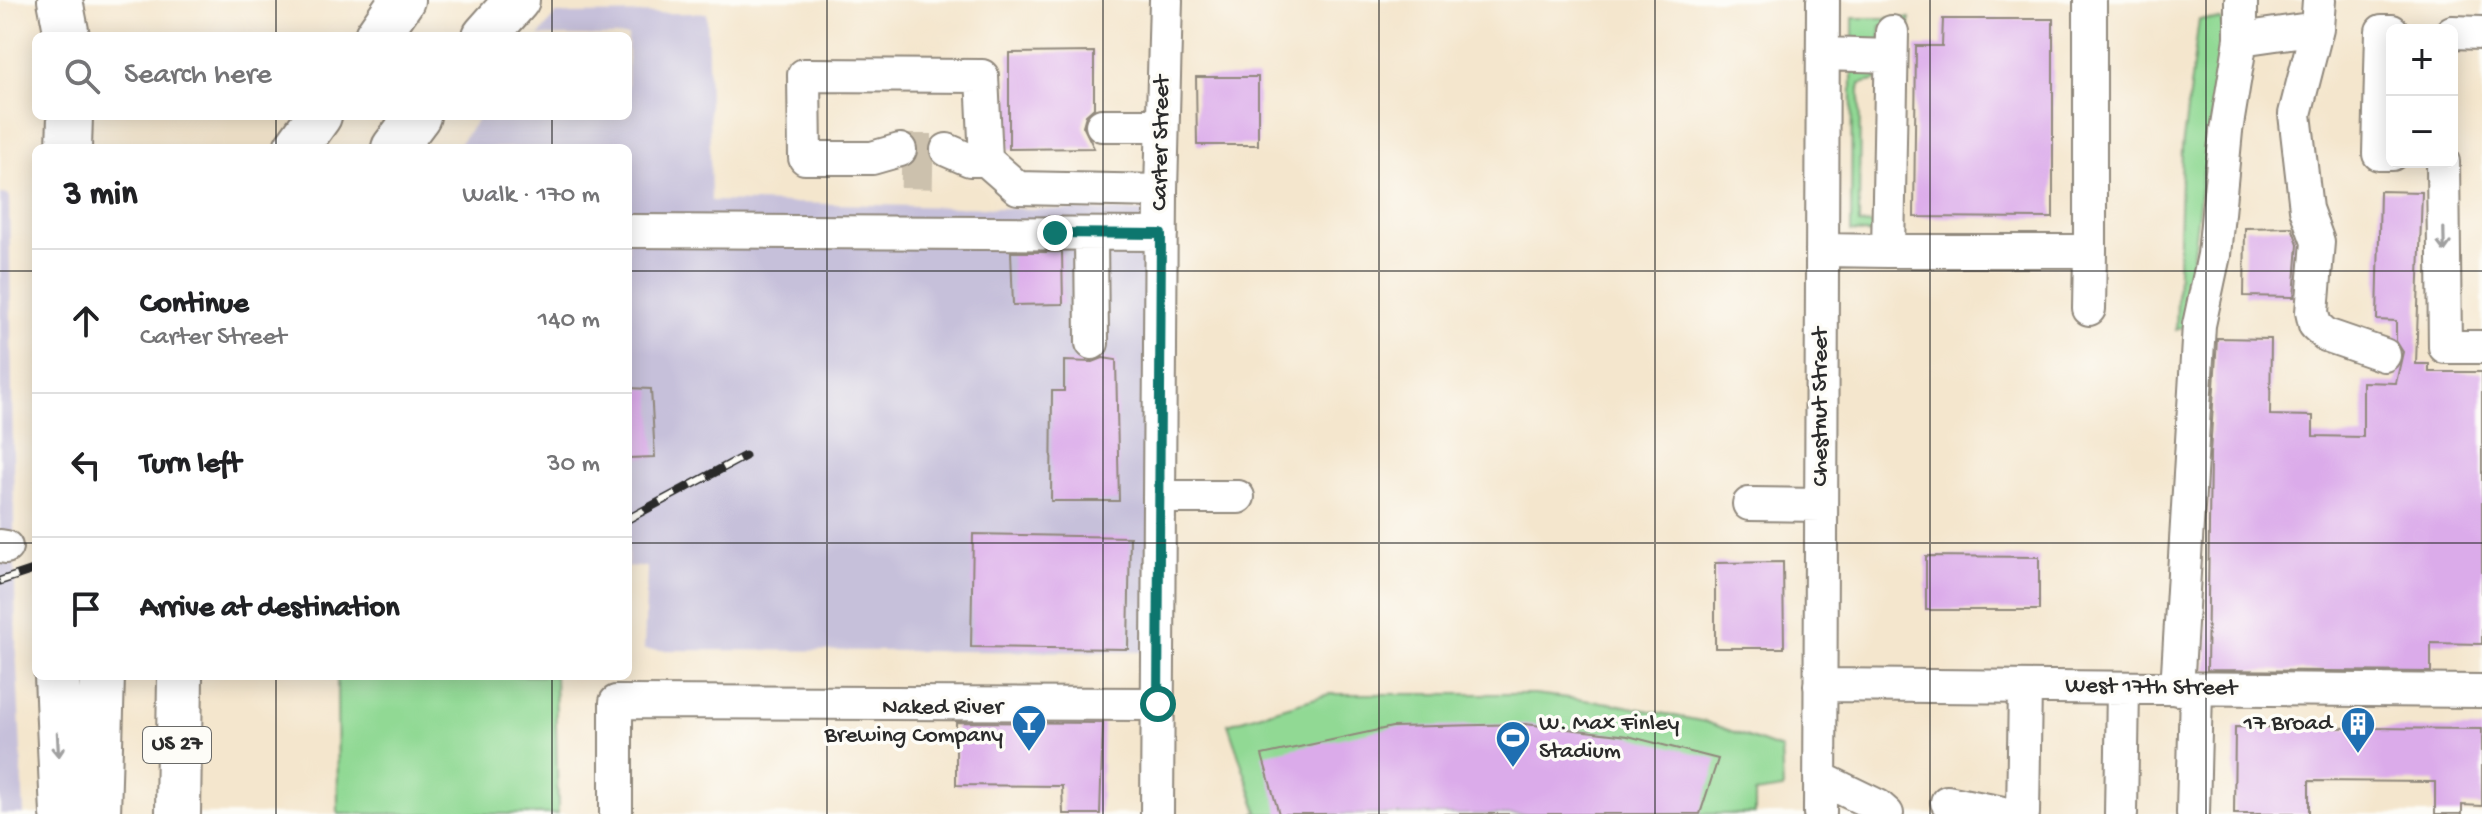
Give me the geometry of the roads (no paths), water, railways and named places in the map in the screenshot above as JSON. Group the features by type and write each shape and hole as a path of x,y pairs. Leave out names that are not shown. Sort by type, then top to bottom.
{"highway":[{"path":"60,0 66,32"},
{"path":"380,32 402,0"},
{"path":"479,32 502,0"},
{"path":"489,32 517,0"},
{"path":"69,144 70,120"},
{"path":"299,144 316,120"},
{"path":"397,144 415,120"},
{"path":"57,680 63,814"},
{"path":"98,814 102,680"},
{"name":"US 27","path":"178,814 180,680"}],"street":[{"name":"Carter Street","path":"1157,814 1161,191 1166,0"},
{"name":"Chestnut Street","path":"1820,814 1823,0"},
{"path":"2089,309 2090,0"},
{"path":"2193,814 2186,689 2199,325 2214,255 2226,131 2241,39 2241,0"},
{"path":"2241,39 2318,14"},
{"path":"2318,14 2295,114 2306,209 2318,242 2312,312 2315,325 2326,335 2384,355"},
{"path":"2386,31 2382,31 2379,154 2386,154"},
{"path":"2458,32 2482,33"},
{"path":"1823,54 1892,44 1888,251"},
{"path":"891,160 805,158 804,75 982,76 962,161 1018,188 1161,191"},
{"path":"1102,125 1162,125"},
{"path":"2443,168 2445,347 2482,347"},
{"path":"632,231 1161,234"},
{"path":"1091,234 1092,343"},
{"path":"1822,250 2090,251"},
{"path":"1159,497 1238,497"},
{"path":"1749,504 1821,505"},
{"name":"West 17th Street","path":"1820,685 2482,691"},
{"path":"2023,814 2025,687"},
{"path":"2121,814 2123,688"},
{"path":"616,814 616,702 1158,704"},
{"path":"1820,778 1878,806 1887,814"},
{"path":"1947,802 2008,814"}],"tunnel":[{"path":"900,150 947,150"},
{"path":"901,172 946,173"}],"railway":[{"path":"632,517 745,456"},
{"path":"0,581 32,570"}],"place":[{"name":"Naked River Brewing Company","path":"1029,753"},
{"name":"17 Broad","path":"2358,755"},
{"name":"W. Max Finley Stadium","path":"1513,769"}]}
